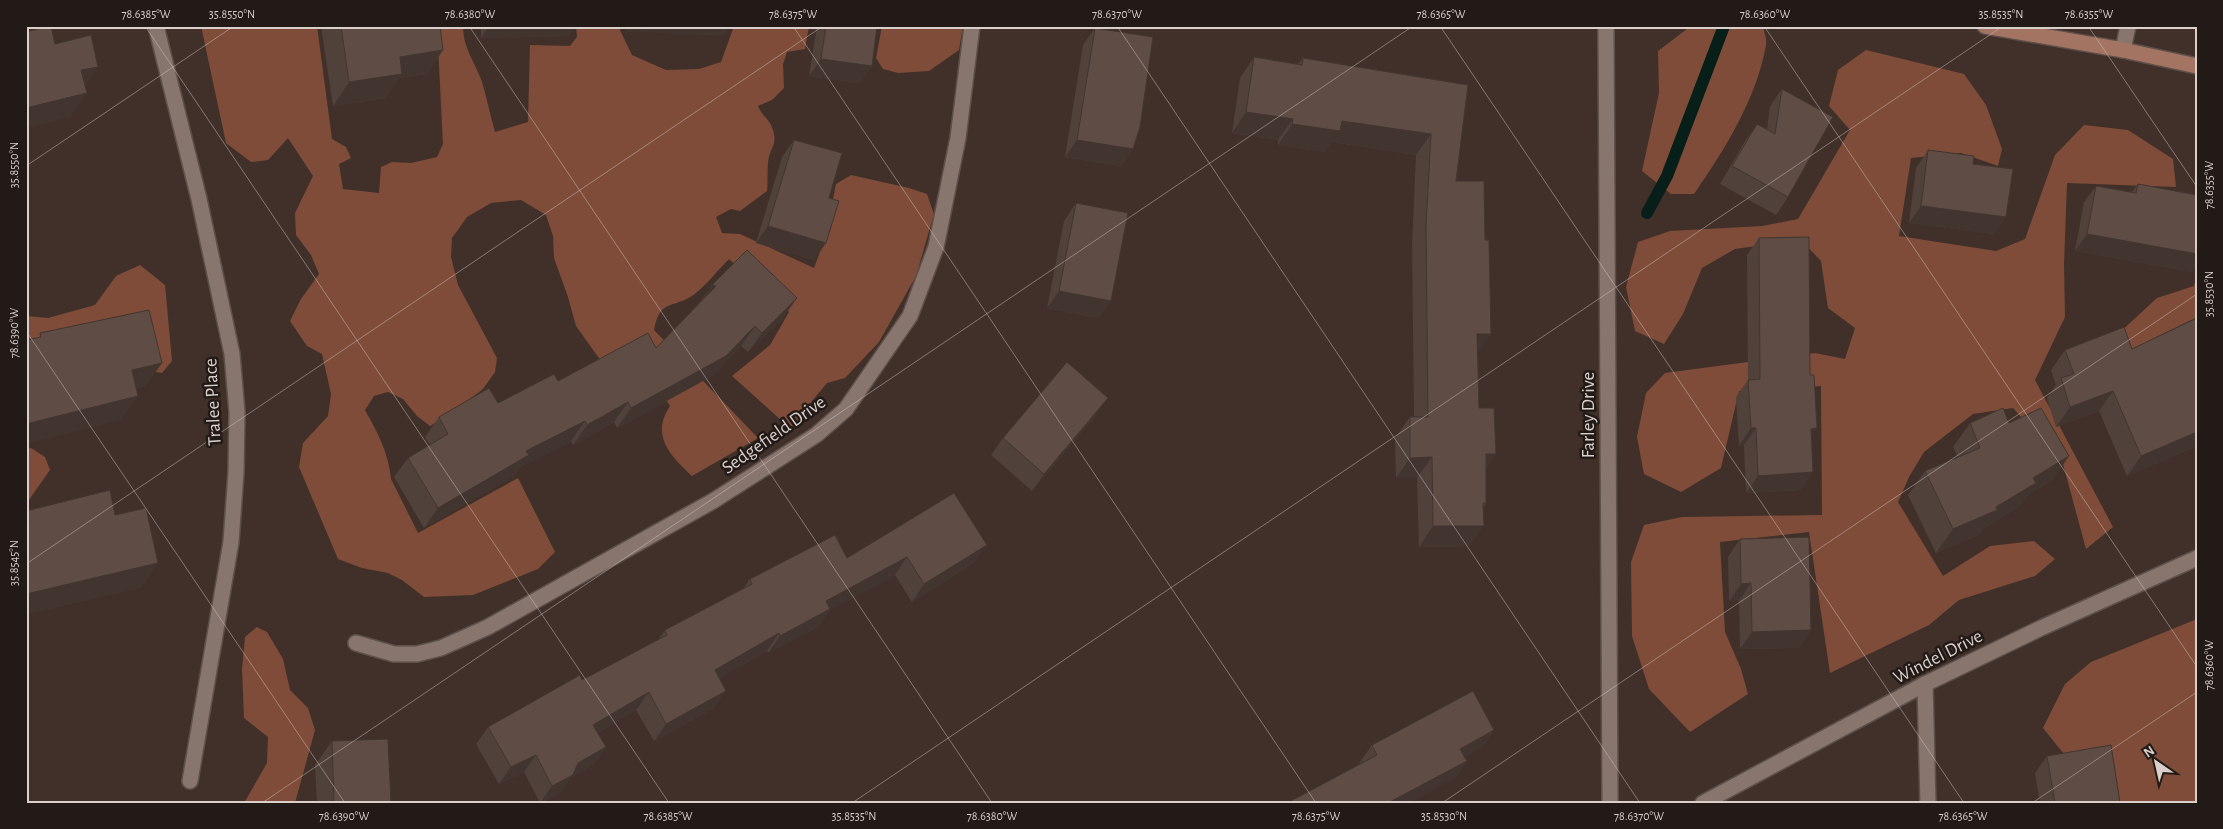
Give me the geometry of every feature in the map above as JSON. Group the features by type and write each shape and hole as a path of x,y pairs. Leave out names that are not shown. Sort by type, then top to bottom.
{"main road":[{"path":"1985,26 2123,50 2197,66"}],"street":[{"name":"Tralee Place","path":"156,26 199,198 232,354 237,412 236,472 230,542 190,781"},
{"name":"Sedgefield Drive","path":"356,643 394,654 417,654 441,648 488,627 713,501 816,435 846,409 910,316 936,247 957,143 972,26"},
{"name":"Farley Drive","path":"1606,26 1610,803"},
{"path":"2123,50 2128,26"},
{"name":"Windel Drive","path":"1703,803 1925,684 2041,628 2197,558"},
{"path":"1925,684 1928,803"}],"shaded area":[{"path":"201,26 317,26 332,139 346,147 351,158 339,164 343,189 379,193 381,167 392,162 411,163 437,157 443,144 437,26 463,26 465,41 482,82 495,132 528,122 530,45 570,46 577,37 576,26 618,26 632,55 666,70 699,69 721,62 734,26 809,26 805,49 787,52 783,64 784,88 772,100 758,106 770,123 774,137 768,163 767,191 740,211 731,209 716,217 722,233 740,234 814,268 825,238 836,184 851,175 927,194 934,214 916,276 879,342 845,378 827,383 812,401 809,411 790,428 732,376 770,345 789,312 729,259 692,296 663,309 656,320 654,330 758,438 692,476 677,461 666,445 662,427 664,417 670,406 632,346 601,361 576,326 554,258 553,236 546,215 521,200 491,203 467,217 452,238 451,257 458,285 497,358 495,372 483,389 449,415 430,426 417,416 403,399 388,392 374,396 365,410 385,452 391,479 418,533 518,478 555,552 538,569 473,595 424,597 402,580 388,573 362,568 338,559 299,467 303,443 328,416 331,394 322,354 307,346 290,321 301,299 319,274 311,255 296,235 295,213 313,176 288,138 268,160 251,162 226,143"},
{"path":"882,26 963,26 959,50 929,71 898,73 883,69 876,58"},
{"path":"1691,26 1763,26 1766,45 1762,65 1747,104 1717,160 1694,194 1671,194 1642,171 1659,93 1658,51"},
{"path":"1866,50 1964,74 1986,105 2002,149 1998,166 1961,153 1911,158 1899,236 1996,251 2025,239 2055,155 2084,125 2128,130 2173,159 2176,187 2067,183 2064,264 2065,317 2035,380 2113,527 2086,549 2063,464 2013,408 1973,414 1924,452 1909,477 1898,502 1943,576 1990,546 2034,541 2055,559 2035,576 1959,600 1929,625 1830,673 1809,532 1720,542 1725,632 1741,669 1748,694 1690,732 1649,689 1632,636 1631,562 1644,525 1682,517 1822,515 1821,386 1739,391 1721,468 1681,492 1644,474 1637,437 1646,393 1665,373 1815,353 1845,359 1855,328 1828,308 1821,261 1801,240 1735,249 1702,268 1683,314 1664,344 1635,331 1626,287 1638,242 1670,231 1762,226 1798,219 1850,130 1829,106 1838,70"},
{"path":"140,265 165,285 172,361 162,373 26,348 26,316 48,318 95,305 116,276"},
{"path":"2197,273 2197,323 2132,366 2117,335 2157,298 2194,286"},
{"path":"31,448 45,457 50,470 26,504 26,449"},
{"path":"2197,619 2197,803 2117,803 2068,759 2043,728 2065,684 2091,662"},
{"path":"257,627 267,632 283,659 290,690 308,708 315,730 295,803 244,803 267,763 268,737 244,718 242,669 245,637"}],"building":[{"path":"51,26 55,44 91,35 98,67 81,70 87,93 26,108 26,32"},
{"path":"341,26 440,26 443,50 400,57 402,74 349,82"},
{"path":"826,26 877,26 872,66 821,59"},
{"path":"1095,28 1153,37 1140,127 1133,149 1077,140"},
{"path":"1254,57 1302,65 1303,58 1468,85 1456,181 1484,181 1485,240 1489,240 1491,334 1477,334 1479,408 1494,408 1496,454 1486,454 1486,503 1483,503 1484,526 1433,526 1432,457 1410,458 1410,417 1428,417 1426,225 1431,134 1342,121 1340,131 1292,124 1293,119 1246,112"},
{"path":"1782,89 1833,117 1788,197 1732,166 1757,124 1775,134"},
{"path":"794,140 842,153 829,198 839,201 826,243 768,226"},
{"path":"1928,150 1974,156 1973,164 2013,169 2006,217 1921,206"},
{"path":"2138,184 2197,195 2197,254 2087,234 2096,186 2136,193"},
{"path":"1076,203 1128,213 1111,301 1059,291"},
{"path":"1809,237 1810,375 1814,375 1817,428 1811,429 1813,472 1758,476 1756,428 1751,428 1748,380 1760,379 1759,238"},
{"path":"747,250 797,298 762,333 755,326 726,356 631,408 628,402 587,425 585,421 526,451 529,455 438,508 408,458 448,434 439,417 489,388 498,403 554,374 558,381 648,333 656,348 716,286 712,285"},
{"path":"149,310 162,363 132,370 138,396 26,424 26,340 41,337 40,333"},
{"path":"2197,318 2197,432 2141,456 2113,391 2070,407 2061,378 2074,374 2065,350 2124,327 2132,349"},
{"path":"1067,362 1108,398 1044,474 1003,438"},
{"path":"2003,408 2009,423 2041,408 2069,456 2033,478 2036,483 1996,507 1997,510 1953,529 1925,471 1980,448 1970,423"},
{"path":"110,490 115,515 146,508 158,563 26,594 26,521 29,521 26,511"},
{"path":"954,493 987,545 924,584 907,557 826,601 830,609 780,636 779,633 715,670 726,691 666,724 649,692 593,725 606,747 578,763 573,775 552,786 536,755 511,767 488,727 580,675 582,680 667,635 665,630 752,584 750,579 835,535 847,558"},
{"path":"1809,537 1811,630 1752,632 1751,583 1741,584 1740,539"},
{"path":"1473,691 1494,730 1460,749 1467,761 1388,803 1287,803 1377,755 1372,745"},
{"path":"388,739 391,803 334,803 332,741"},
{"path":"2111,745 2120,803 2055,803 2047,756"}],"waterway":[{"path":"1647,213 1667,176 1724,26"}]}
